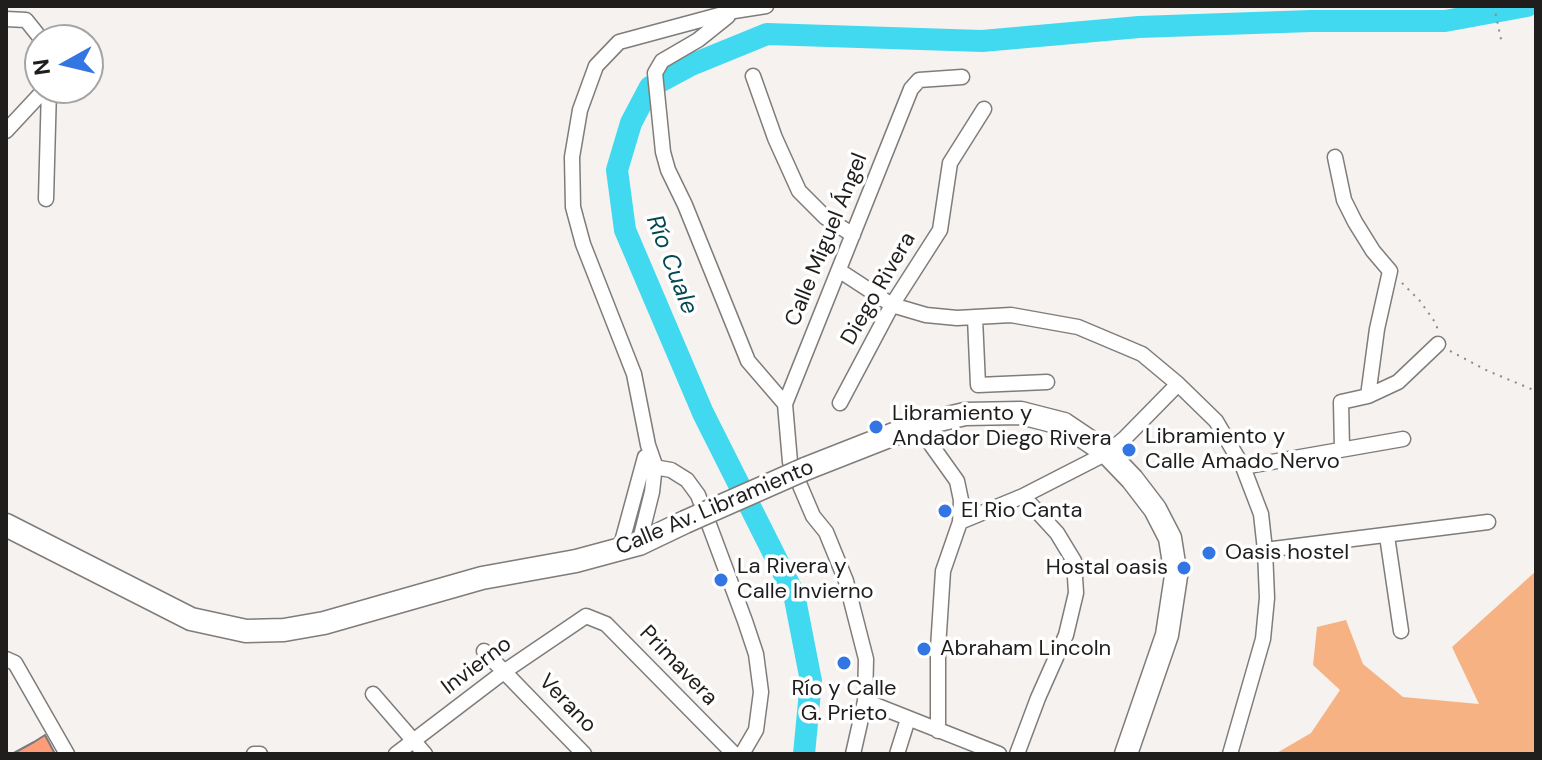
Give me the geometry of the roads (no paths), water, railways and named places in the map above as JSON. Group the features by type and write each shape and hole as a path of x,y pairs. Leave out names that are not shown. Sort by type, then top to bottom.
{"main road":[{"name":"Calle Av. Libramiento","path":"6,525 191,619 246,631 284,630 324,623 482,578 576,561 629,546 685,522 797,465 917,425 965,414 1021,413 1064,424 1107,453 1155,509 1170,538 1176,576 1167,635 1126,754"}],"street":[{"path":"629,546 649,465 648,445 634,374 583,244 573,207 572,157 580,110 596,66 619,42 733,9 766,6"},
{"path":"733,9 698,40 662,61 655,73 659,120 668,170 748,361 785,404"},
{"path":"6,19 26,20 29,24"},
{"path":"753,76 775,138 799,191 825,217 853,235"},
{"name":"Calle Miguel Ángel","path":"853,754 865,701 866,659 846,581 826,532 813,516 797,465 785,404 911,89 919,80 962,77"},
{"path":"6,131 32,104"},
{"path":"46,199 47,104"},
{"name":"Diego Rivera","path":"840,403 892,305 940,230 950,163 984,109"},
{"path":"1335,157 1341,190 1355,222 1390,271 1377,329 1368,396"},
{"path":"840,271 892,305 926,315 975,318 1011,315 1078,327 1142,354 1216,421 1243,467 1261,514 1265,550 1267,598 1263,639 1230,754"},
{"path":"975,318 978,385 1047,382"},
{"path":"1342,449 1341,402 1368,396 1398,382 1438,344"},
{"path":"960,522 1023,496 1107,453 1178,384"},
{"path":"917,425 957,481 961,500 960,522 943,571 938,648 938,731"},
{"path":"1243,467 1403,439"},
{"path":"649,465 671,470 687,480 698,495 756,654 761,692 756,730 742,754"},
{"path":"1017,754 1066,635 1076,593 1074,561 1057,533 1023,496"},
{"path":"1265,550 1488,522"},
{"path":"1387,536 1401,631"},
{"name":"Invierno","path":"396,754 505,671 586,616"},
{"name":"Primavera","path":"586,616 606,624 734,754"},
{"name":"Verano","path":"484,651 584,754"},
{"path":"9,664 67,754"},
{"path":"373,694 425,754"},
{"path":"865,701 999,754"},
{"path":"897,754 908,719"},
{"path":"254,754 260,754"}],"waterway":[{"name":"Río Cuale","path":"804,754 811,681 794,594 703,413 625,230 617,170 631,123 650,87 691,65 767,34 982,41 1139,27 1311,21 1445,21 1527,6"}],"place":[{"name":"Libramiento y Andador Diego Rivera","path":"876,427"},
{"name":"Libramiento y Calle Amado Nervo","path":"1129,450"},
{"name":"El Rio Canta","path":"945,511"},
{"name":"Oasis hostel","path":"1209,553"},
{"name":"Hostal oasis","path":"1184,568"},
{"name":"La Rivera y Calle Invierno","path":"721,580"},
{"name":"Abraham Lincoln","path":"924,649"},
{"name":"Río y Calle G. Prieto","path":"844,663"}]}
